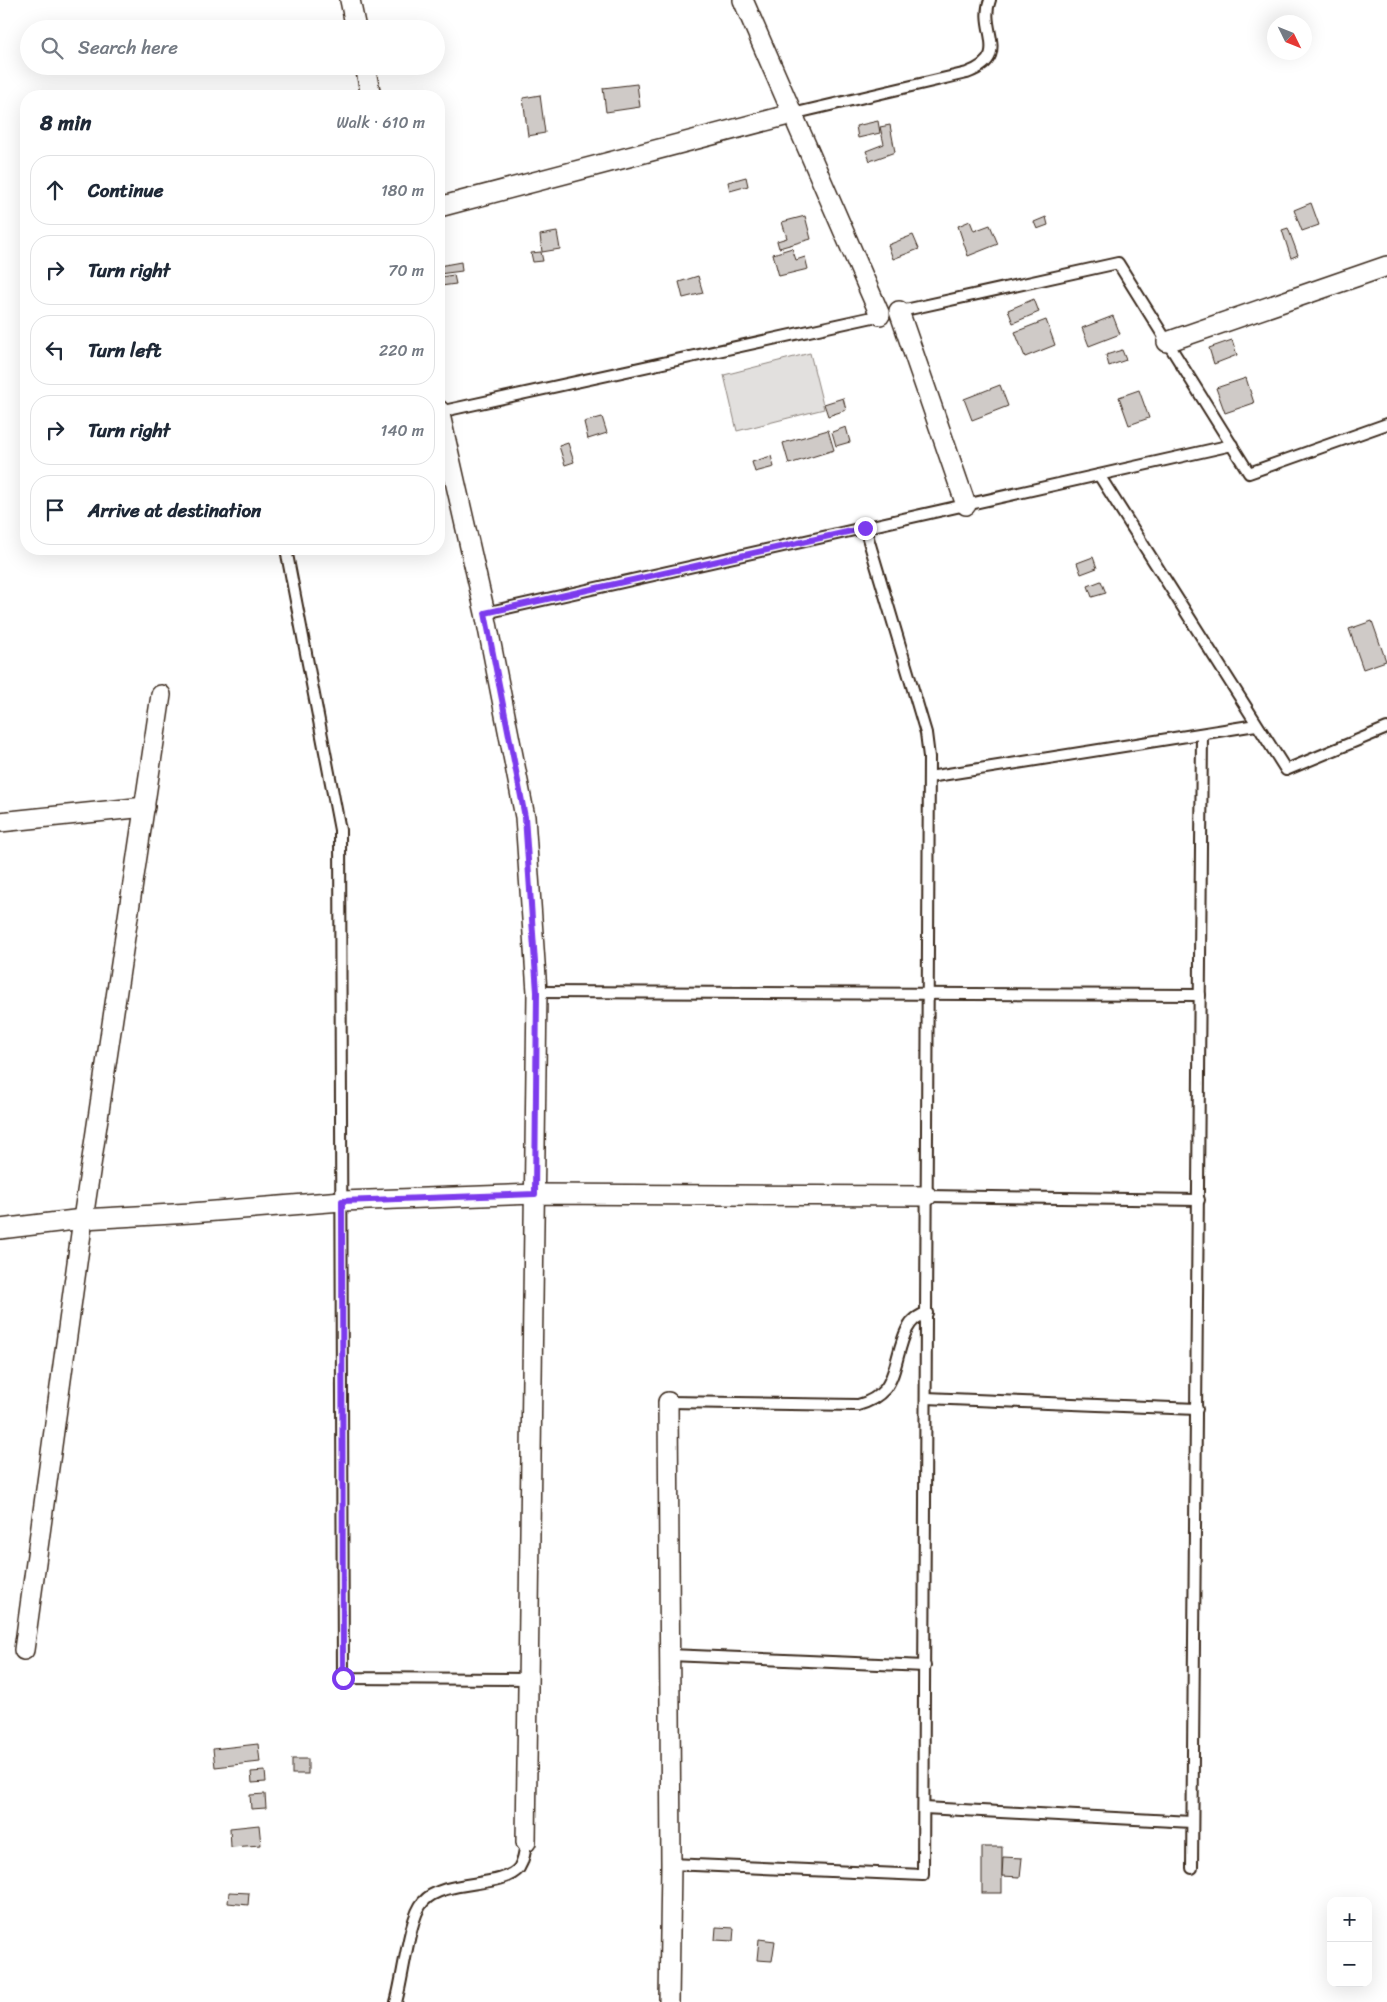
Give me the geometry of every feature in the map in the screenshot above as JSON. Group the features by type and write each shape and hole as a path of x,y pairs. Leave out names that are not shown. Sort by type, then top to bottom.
{"street":[{"path":"350,0 354,20"},
{"path":"743,0 880,315"},
{"path":"367,75 370,90"},
{"path":"445,205 792,114"},
{"path":"1167,342 1387,266"},
{"path":"899,311 966,505"},
{"path":"445,438 485,613 525,817 537,992 526,1842"},
{"path":"24,1650 83,1219 161,696"},
{"path":"0,822 145,807"},
{"path":"0,1229 83,1219 191,1213 342,1201 535,1194 927,1196"},
{"path":"668,1402 671,1864 669,2002"}],"lane":[{"path":"792,114 967,73 979,68 985,64 992,52 992,38 988,16 990,0"},
{"path":"445,411 1118,263 1249,473 1387,424"},
{"path":"485,613 1232,445"},
{"path":"1099,475 1286,770 1387,728"},
{"path":"671,1864 923,1875 929,757 926,733 865,528"},
{"path":"287,555 340,830 343,1678 529,1679"},
{"path":"929,777 1256,725"},
{"path":"1192,1868 1202,734"},
{"path":"537,992 1200,996"},
{"path":"927,1196 1199,1200"},
{"path":"668,1402 858,1405 864,1403 885,1389 890,1381 909,1326 918,1315 927,1313"},
{"path":"926,1398 1197,1409"},
{"path":"670,1655 925,1666"},
{"path":"924,1808 1192,1822"},
{"path":"396,2002 416,1912 422,1903 430,1895 440,1890 498,1878 515,1871 524,1856 526,1842"}],"shaded area":[{"path":"810,353 824,409 737,431 724,375"}],"building":[{"path":"637,84 640,107 606,112 603,88"},
{"path":"540,95 545,133 528,136 523,98"},
{"path":"878,121 880,133 858,138 856,126"},
{"path":"890,125 895,152 870,161 866,151 884,144 880,127"},
{"path":"746,177 748,186 730,191 728,182"},
{"path":"1311,203 1319,225 1302,231 1294,210"},
{"path":"805,216 811,239 779,248 777,241 787,238 782,222"},
{"path":"1046,217 1048,225 1037,229 1034,222"},
{"path":"970,221 974,231 990,225 998,244 968,256 958,226"},
{"path":"1288,228 1298,255 1291,258 1282,230"},
{"path":"557,232 560,249 542,252 540,235"},
{"path":"913,235 919,249 893,259 888,245"},
{"path":"792,248 796,260 805,257 808,269 779,276 773,254"},
{"path":"541,252 543,261 533,262 531,253"},
{"path":"461,262 462,271 445,273 445,265"},
{"path":"454,275 456,284 445,285 445,276"},
{"path":"698,276 703,293 683,298 679,282"},
{"path":"1034,299 1039,312 1013,323 1008,310"},
{"path":"1113,316 1120,334 1089,346 1082,328"},
{"path":"1046,320 1055,345 1025,357 1015,332"},
{"path":"1232,340 1237,355 1214,364 1209,348"},
{"path":"1122,350 1126,360 1109,366 1106,355"},
{"path":"1246,378 1254,403 1225,413 1216,388"},
{"path":"1000,385 1008,406 972,420 964,399"},
{"path":"1139,390 1149,418 1129,425 1119,397"},
{"path":"843,398 846,410 828,416 824,404"},
{"path":"602,417 607,433 588,439 584,422"},
{"path":"846,427 850,442 836,446 832,432"},
{"path":"828,430 834,450 789,464 783,443"},
{"path":"568,443 574,462 565,465 559,446"},
{"path":"771,456 774,467 755,472 752,462"},
{"path":"1093,557 1097,568 1081,574 1077,563"},
{"path":"1101,581 1106,593 1092,597 1088,586"},
{"path":"1372,621 1386,661 1363,669 1349,629"},
{"path":"258,1744 260,1762 215,1767 213,1749"},
{"path":"292,1759 308,1759 308,1774 292,1774"},
{"path":"265,1771 266,1782 252,1783 251,1772"},
{"path":"265,1794 266,1808 251,1809 250,1795"},
{"path":"259,1825 261,1845 231,1847 230,1828"},
{"path":"982,1847 1002,1847 1002,1893 982,1893"},
{"path":"1003,1857 1022,1858 1020,1877 1002,1876"},
{"path":"229,1892 249,1893 248,1905 228,1903"},
{"path":"716,1927 734,1928 733,1941 715,1940"},
{"path":"759,1939 775,1941 772,1961 757,1960"}],"route":[{"path":"343,1678 342,1201 535,1194 537,992 525,817 485,613 865,528"}]}
